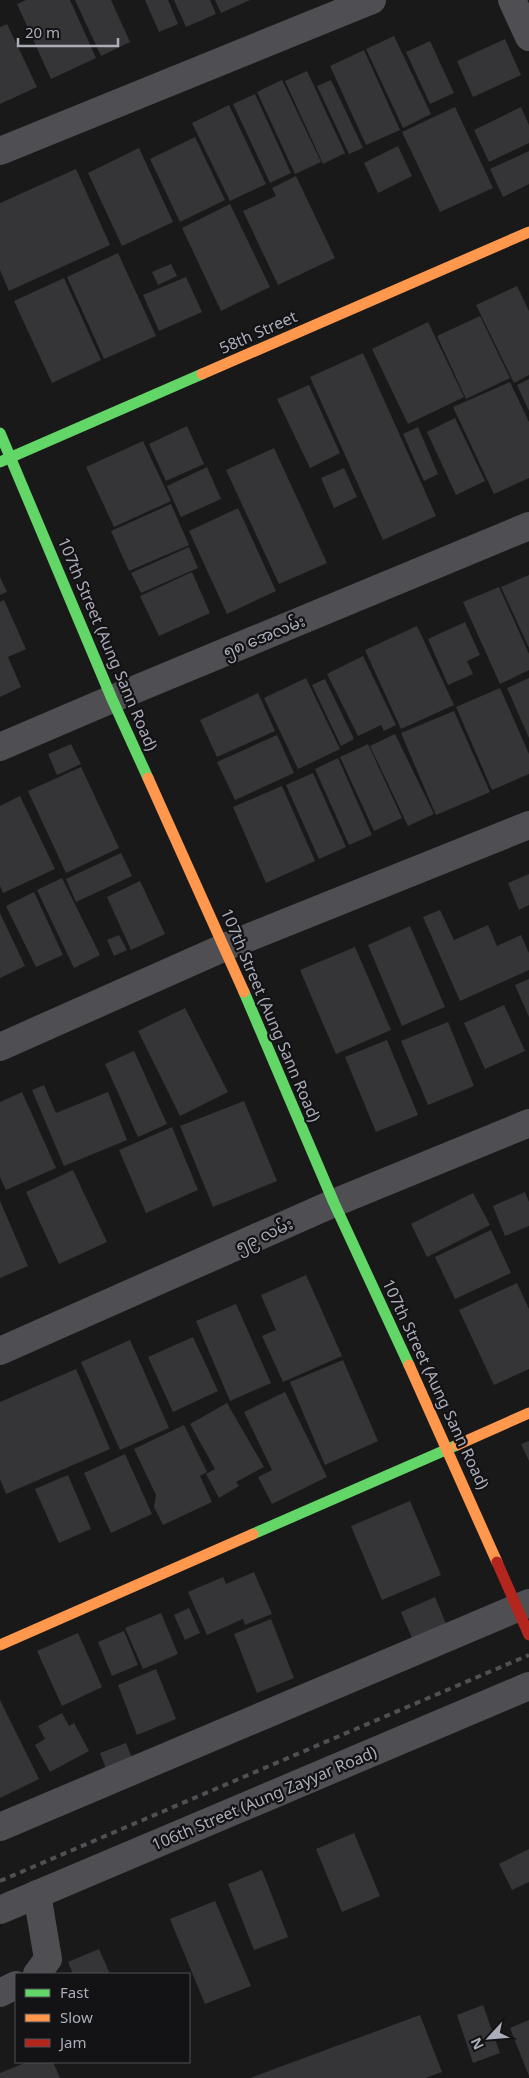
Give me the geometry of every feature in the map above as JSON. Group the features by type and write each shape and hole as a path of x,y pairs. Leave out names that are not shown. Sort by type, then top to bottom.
{"street":[{"path":"0,151 372,0"},
{"path":"512,0 529,37"},
{"name":"58th Street","path":"5,459 529,232"},
{"name":"107th Street (Aung Sann Road)","path":"0,433 5,459 225,947 334,1203 523,1605 529,1635"},
{"name":"၅၈ အေလမ်း","path":"0,747 529,526"},
{"path":"0,1047 225,947 529,825"},
{"name":"၅၉ လမ်း","path":"0,1351 334,1203 529,1123"},
{"path":"0,1646 529,1414"},
{"path":"0,1827 523,1605"},
{"name":"106th Street (Aung Zayyar Road)","path":"0,1910 529,1686"},
{"path":"37,1894 48,1959 38,1973"},
{"path":"0,1993 15,1986"}],"building":[{"path":"26,0 70,0 96,58 51,79 17,4"},
{"path":"75,0 111,0 130,42 101,56"},
{"path":"145,0 168,0 178,24 159,32"},
{"path":"174,0 210,0 216,14 186,27"},
{"path":"215,0 250,0 221,13"},
{"path":"7,24 37,87 0,104 0,27"},
{"path":"394,36 431,114 403,128 366,49"},
{"path":"505,39 521,75 473,97 457,61"},
{"path":"430,41 454,93 430,104 406,52"},
{"path":"364,50 400,130 366,145 330,66"},
{"path":"307,71 345,153 323,164 285,81"},
{"path":"282,80 321,162 295,174 257,92"},
{"path":"331,80 363,148 349,154 317,86"},
{"path":"255,94 291,173 270,183 233,104"},
{"path":"229,105 266,184 230,201 192,123"},
{"path":"455,107 493,188 440,212 402,132"},
{"path":"521,107 529,125 529,143 489,162 474,130"},
{"path":"195,137 225,200 180,222 150,159"},
{"path":"398,146 412,176 378,193 364,163"},
{"path":"139,148 173,222 122,246 88,173"},
{"path":"529,151 529,184 503,197 490,169"},
{"path":"76,169 110,245 9,291 0,270 0,203"},
{"path":"296,176 335,258 278,285 243,211 276,196 272,188"},
{"path":"230,204 270,287 221,311 182,228"},
{"path":"118,253 156,336 104,359 67,277"},
{"path":"171,264 177,276 158,285 152,272"},
{"path":"186,277 202,312 159,331 143,295"},
{"path":"64,278 101,360 52,383 14,301"},
{"path":"517,286 529,311 529,375 514,383 476,305"},
{"path":"480,316 510,378 466,399 437,336"},
{"path":"428,322 464,397 408,424 372,349"},
{"path":"363,353 436,516 383,540 310,377"},
{"path":"529,379 529,411 517,385"},
{"path":"510,382 529,422 529,478 494,494 453,407"},
{"path":"309,385 340,453 310,468 277,399"},
{"path":"455,418 485,481 456,495 427,432"},
{"path":"187,426 204,464 166,481 149,444"},
{"path":"418,427 438,474 424,481 403,434"},
{"path":"143,441 171,501 114,527 86,467"},
{"path":"274,448 327,563 279,584 226,470"},
{"path":"207,467 221,499 181,517 167,486"},
{"path":"344,468 357,497 334,508 321,478"},
{"path":"171,504 189,545 129,571 111,531"},
{"path":"238,508 276,591 227,614 189,531"},
{"path":"189,547 198,568 141,593 131,573"},
{"path":"192,572 210,613 159,636 140,596"},
{"path":"529,575 529,648 501,587"},
{"path":"0,577 7,592 0,595"},
{"path":"499,587 529,654 529,670 500,684 463,602"},
{"path":"4,600 26,649 8,657 21,687 0,697 0,602"},
{"path":"465,622 480,655 467,661 473,674 448,685 428,639"},
{"path":"417,626 454,705 401,729 365,650"},
{"path":"363,656 396,725 384,731 381,725 358,736 327,674"},
{"path":"306,678 340,749 298,769 264,698"},
{"path":"529,678 529,738 507,688"},
{"path":"325,679 354,739 341,746 312,685"},
{"path":"500,688 529,754 529,774 492,790 456,707"},
{"path":"258,693 275,731 217,757 200,720"},
{"path":"454,711 490,792 436,815 401,733"},
{"path":"395,734 434,814 408,826 370,746"},
{"path":"277,735 294,773 235,800 217,762"},
{"path":"71,744 81,764 57,775 48,754"},
{"path":"368,744 402,818 374,831 340,757"},
{"path":"338,758 372,835 349,845 315,769"},
{"path":"81,767 119,848 66,873 28,791"},
{"path":"313,773 346,847 319,859 286,785"},
{"path":"282,786 315,861 266,883 233,807"},
{"path":"20,796 55,869 3,893 0,886 0,806"},
{"path":"121,853 132,876 76,902 66,879"},
{"path":"529,874 529,905 519,910 508,883"},
{"path":"62,878 100,955 74,968 37,890"},
{"path":"140,881 165,934 131,950 107,897"},
{"path":"34,892 63,955 36,967 6,906"},
{"path":"440,910 454,940 488,925 497,946 521,935 529,953 529,970 460,1001 423,917"},
{"path":"0,913 25,966 0,978"},
{"path":"410,926 445,1007 402,1026 368,945"},
{"path":"119,935 127,950 114,956 107,940"},
{"path":"355,947 391,1030 336,1054 300,970"},
{"path":"529,979 529,1017 515,985"},
{"path":"504,1005 525,1051 485,1069 464,1023"},
{"path":"185,1008 228,1092 180,1116 138,1031"},
{"path":"448,1022 474,1086 428,1105 401,1041"},
{"path":"387,1040 418,1115 376,1132 345,1057"},
{"path":"134,1051 167,1124 138,1137 105,1064"},
{"path":"44,1085 56,1113 108,1092 127,1140 64,1166 32,1090"},
{"path":"22,1092 56,1168 6,1190 0,1177 0,1102"},
{"path":"244,1101 277,1181 213,1207 180,1126"},
{"path":"172,1127 198,1190 146,1213 119,1150"},
{"path":"73,1170 107,1242 59,1264 26,1192"},
{"path":"525,1192 529,1202 529,1226 505,1236 493,1206"},
{"path":"473,1193 490,1225 427,1257 411,1224"},
{"path":"0,1201 28,1266 0,1278"},
{"path":"491,1230 511,1273 455,1299 435,1257"},
{"path":"306,1275 342,1356 283,1382 262,1336 276,1330 261,1295"},
{"path":"517,1283 529,1309 529,1369 494,1385 459,1310"},
{"path":"236,1304 271,1383 230,1401 196,1321"},
{"path":"193,1337 218,1391 173,1412 148,1357"},
{"path":"130,1340 169,1428 120,1450 81,1362"},
{"path":"343,1360 378,1441 325,1465 290,1382"},
{"path":"76,1369 110,1449 6,1494 0,1479 0,1402"},
{"path":"285,1392 327,1477 272,1504 258,1477 272,1470 244,1412"},
{"path":"227,1403 264,1467 236,1482 239,1486 219,1498 206,1474 215,1469 190,1424"},
{"path":"184,1425 207,1472 200,1476 212,1502 163,1525 154,1507 156,1495 134,1449"},
{"path":"529,1441 529,1461 521,1444"},
{"path":"125,1454 152,1514 111,1533 84,1473"},
{"path":"68,1475 91,1529 59,1543 35,1489"},
{"path":"410,1501 441,1575 382,1600 351,1526"},
{"path":"254,1572 272,1614 245,1625 243,1619 207,1635 188,1592 223,1577 226,1584"},
{"path":"435,1597 446,1624 412,1638 401,1612"},
{"path":"189,1608 200,1633 185,1640 174,1615"},
{"path":"161,1613 178,1654 143,1669 125,1628"},
{"path":"271,1619 294,1678 257,1693 234,1634"},
{"path":"124,1631 138,1665 112,1676 98,1642"},
{"path":"78,1633 102,1687 62,1706 37,1651"},
{"path":"156,1669 176,1719 137,1735 118,1685"},
{"path":"0,1700 39,1779 0,1798"},
{"path":"62,1713 69,1726 74,1723 89,1751 50,1772 35,1745 45,1739 38,1726"},
{"path":"126,1743 134,1763 108,1774 100,1753"},
{"path":"354,1833 380,1896 342,1912 316,1849"},
{"path":"529,1849 529,1882 512,1890 499,1864"},
{"path":"262,1870 288,1937 254,1950 228,1884"},
{"path":"215,1901 251,1986 205,2004 170,1919"},
{"path":"99,1949 110,1973 73,1973 68,1962"},
{"path":"483,2005 500,2053 473,2063 457,2015"},
{"path":"420,2015 442,2072 425,2078 250,2078"},
{"path":"529,2020 529,2076 510,2028"},
{"path":"25,2063 53,2063 60,2078 0,2078 0,2073"}],"railway":[{"path":"0,1881 529,1655"}],"traffic: fast":[{"path":"0,462 202,374"},
{"path":"0,433 112,699 148,778"},
{"path":"244,992 334,1203 409,1365"},
{"path":"253,1534 457,1445"}],"traffic: slow":[{"path":"202,374 529,232"},
{"path":"148,778 244,992"},
{"path":"409,1365 497,1562"},
{"path":"457,1445 529,1413"},
{"path":"0,1645 253,1534"}],"traffic: jam":[{"path":"497,1562 529,1635"}]}
